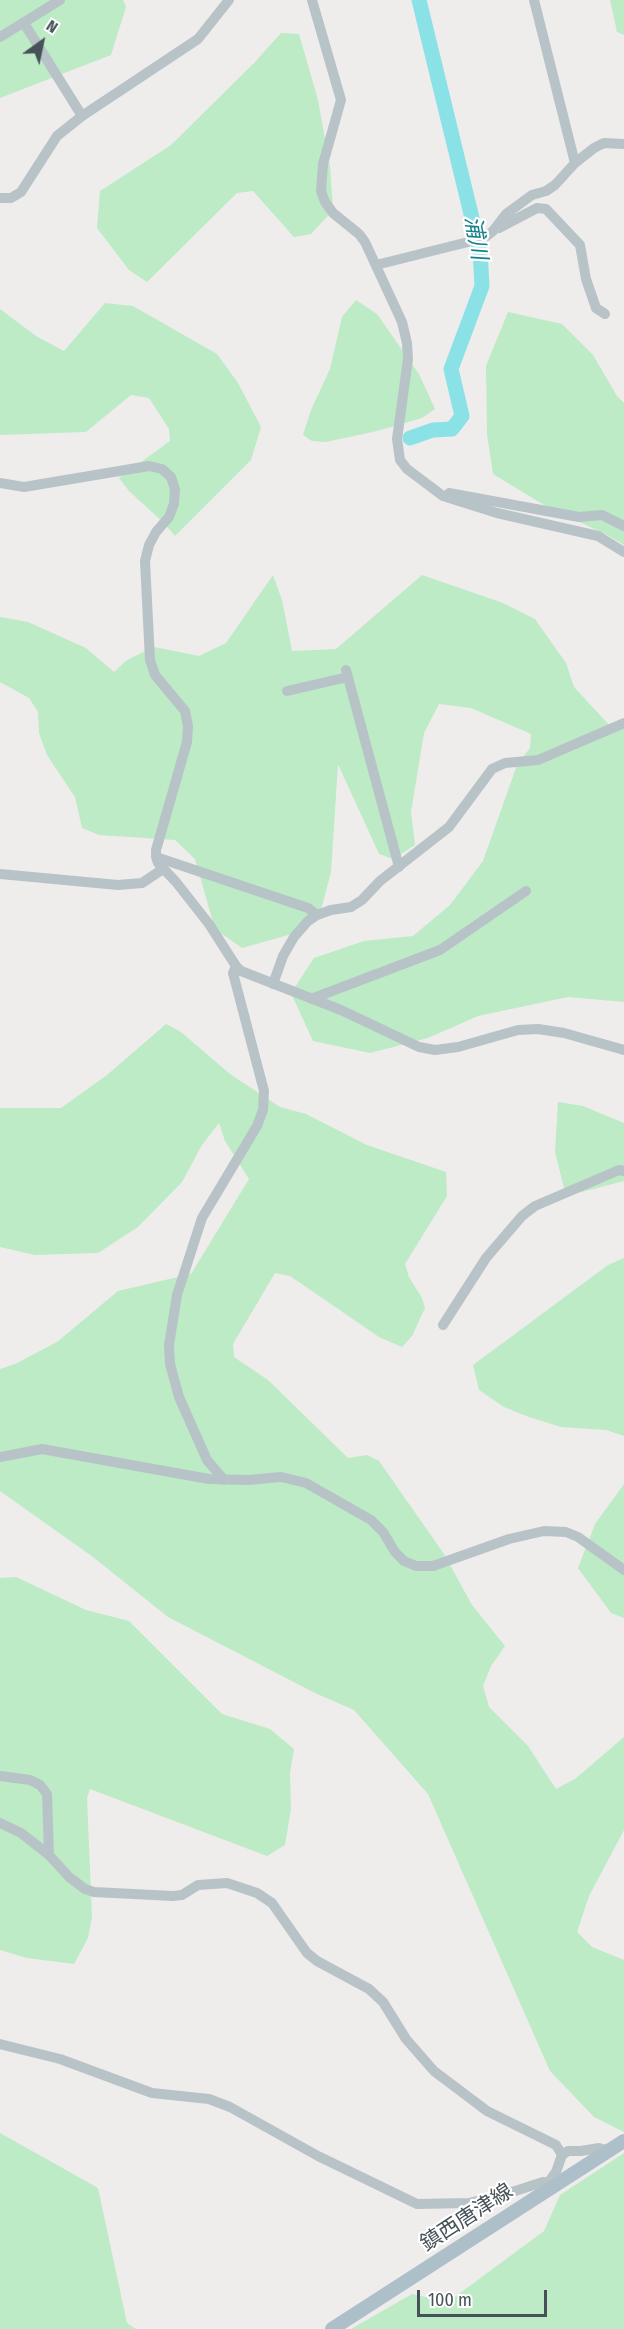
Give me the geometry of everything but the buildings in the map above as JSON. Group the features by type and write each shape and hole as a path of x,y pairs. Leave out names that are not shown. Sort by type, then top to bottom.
{"main road":[{"name":"鎮西唐津線","path":"332,2329 549,2186 624,2141"}],"street":[{"path":"0,37 60,0"},
{"path":"0,198 11,198 21,192 57,136 82,116 198,39 229,0"},
{"path":"312,0 341,100 323,164 321,191 333,213 359,234 402,322 408,359 397,451 407,469 443,496 497,513 598,536 624,552"},
{"path":"534,0 575,163"},
{"path":"24,23 82,116"},
{"path":"493,231 506,214 532,195 546,191 555,185 575,163 594,148 604,143 624,144"},
{"path":"376,265 484,238 537,208 546,209 579,245 586,279 596,308 605,314"},
{"path":"0,483 24,487 149,466 162,469 171,477 175,489 174,504 169,517 156,532 149,545 145,561 150,660 155,675 185,711 188,726 187,742 156,850 156,857 209,924 236,966 247,975 368,1022 418,1047 435,1050 458,1047 509,1032 538,1029 624,1050"},
{"path":"443,496 449,493 579,517 602,515 624,526"},
{"path":"287,691 347,674 399,867"},
{"path":"273,984 283,956 294,937 308,921 331,910 351,907 362,900 380,881 449,827 492,769 505,763 538,760 624,723"},
{"path":"156,857 308,908 317,915"},
{"path":"0,874 118,885 142,883 164,869"},
{"path":"311,999 440,950 526,891"},
{"path":"224,1480 207,1460 179,1397 170,1364 169,1345 177,1295 202,1218 257,1126 263,1110 264,1090 233,973 236,966"},
{"path":"443,1325 486,1258 522,1216 535,1206 620,1170 624,1171"},
{"path":"0,1457 42,1449 224,1480 281,1476 306,1483 371,1520 383,1532 395,1552 404,1561 416,1566 433,1566 509,1539 544,1531 555,1531 566,1532 578,1537 624,1570"},
{"path":"0,1776 30,1780 40,1785 47,1794 49,1855"},
{"path":"0,1823 21,1833 49,1855 69,1877 85,1889 94,1892 173,1896 182,1895 198,1885 227,1883 257,1893 272,1903 307,1953 317,1961 369,1989 383,2002 406,2039 434,2071 487,2111 556,2145 562,2155"},
{"path":"0,2044 60,2059 152,2093 209,2099 230,2107 318,2156 417,2204 469,2203 543,2182 549,2186 562,2155 568,2151 599,2148 610,2151"}],"green space":[{"path":"0,0 123,0 126,7 111,55 0,98"},
{"path":"610,0 624,0 624,35 617,32"},
{"path":"281,33 299,34 318,100 330,166 333,210 311,234 294,237 253,191 237,193 147,282 129,270 97,228 100,191 171,145"},
{"path":"356,300 377,314 419,374 435,409 422,418 377,431 326,442 312,441 303,435 311,410 330,369 342,317"},
{"path":"105,303 133,306 217,354 238,383 261,427 251,460 175,536 129,491 119,478 170,441 169,429 149,398 131,395 86,432 0,435 0,309 36,336 64,351"},
{"path":"508,312 562,324 593,355 617,396 624,403 624,545 544,505 493,474 487,434 486,366"},
{"path":"273,575 282,600 292,651 336,649 422,575 503,603 535,619 566,663 574,687 610,726 624,728 624,1002 568,997 478,1016 428,1038 370,1053 313,1041 291,993 314,958 364,941 413,936 450,905 483,861 517,765 530,748 531,734 471,708 439,704 424,733 411,812 415,845 393,859 379,854 338,764 331,872 320,914 292,934 242,948 215,929 195,859 175,840 99,835 82,828 75,797 47,755 39,733 38,712 29,698 0,682 0,617 28,622 86,648 114,672 127,660 154,647 199,656 226,643"},
{"path":"166,1024 181,1032 230,1074 280,1107 306,1114 367,1145 446,1172 447,1196 405,1264 425,1308 412,1336 402,1347 379,1337 290,1276 275,1273 233,1344 234,1357 268,1380 348,1458 367,1455 379,1461 444,1554 472,1605 505,1646 491,1666 483,1686 489,1707 528,1746 556,1789 575,1779 624,1737 624,1830 589,1896 577,1932 592,1947 624,1960 624,2132 594,2117 550,2071 428,1794 354,1710 315,1693 168,1617 93,1557 0,1491 0,1369 15,1364 57,1342 118,1291 191,1274 249,1179 225,1141 219,1123 202,1145 182,1182 138,1227 98,1253 35,1255 0,1247 0,1108 61,1108 107,1075"},
{"path":"558,1102 583,1106 624,1123 624,1181 566,1196 555,1152"},
{"path":"624,1258 624,1436 606,1430 561,1427 529,1417 504,1407 479,1390 473,1365 608,1265"},
{"path":"624,1484 624,1618 611,1613 578,1568 595,1524"},
{"path":"16,1577 86,1610 129,1621 222,1714 270,1729 294,1749 290,1773 291,1809 285,1845 267,1856 90,1789 87,1798 92,1917 88,1938 74,1964 27,1958 0,1950 0,1578"},
{"path":"0,2133 98,2188 127,2323 136,2329 0,2329"},
{"path":"624,2153 624,2329 351,2329 412,2294 448,2302 544,2231 560,2195"}],"waterway":[{"name":"浦川","path":"410,438 433,430 452,429 462,416 451,369 482,286 480,251 419,0"}]}
